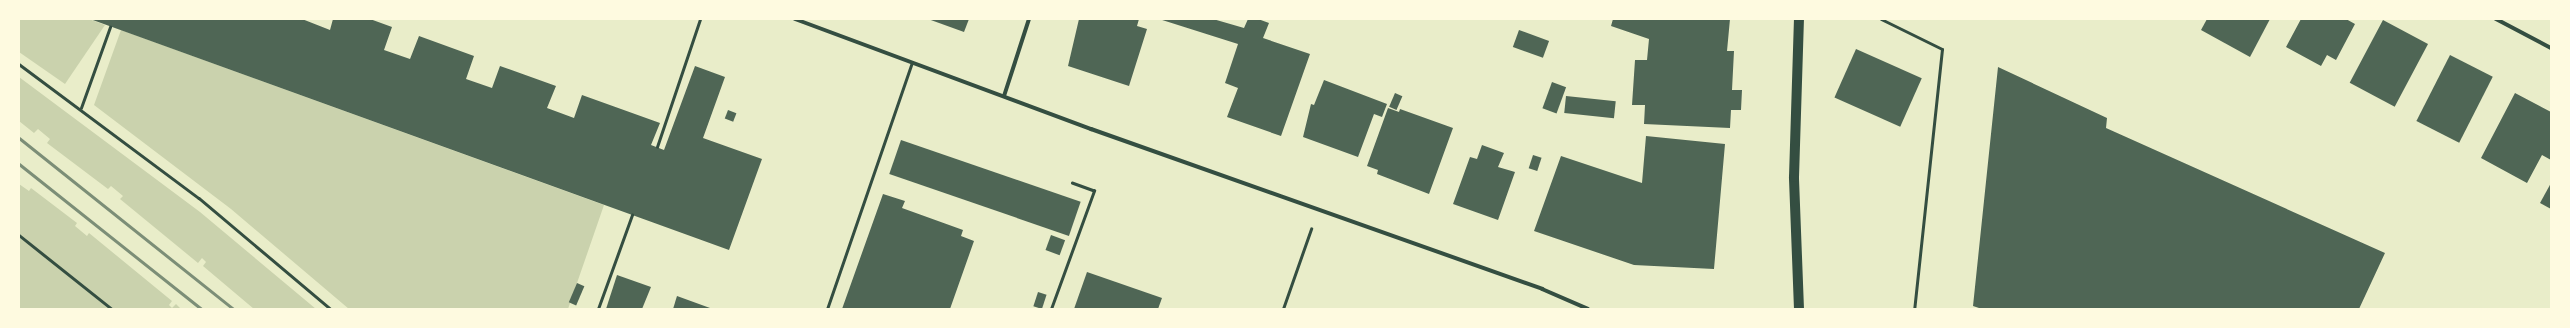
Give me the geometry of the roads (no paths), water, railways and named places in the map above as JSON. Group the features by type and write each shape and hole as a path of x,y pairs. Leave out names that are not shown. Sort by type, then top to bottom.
{"main road":[{"path":"1799,19 1794,123 1799,309"}],"street":[{"path":"795,19 1004,96 1542,289 1588,309"},
{"path":"1004,96 1029,19"},
{"path":"2496,19 2551,48"}],"lane":[{"path":"1881,19 1942,49 1914,309"},
{"path":"827,309 912,62"}],"railway":[{"path":"19,138 233,309"},
{"path":"19,164 201,309"}]}
